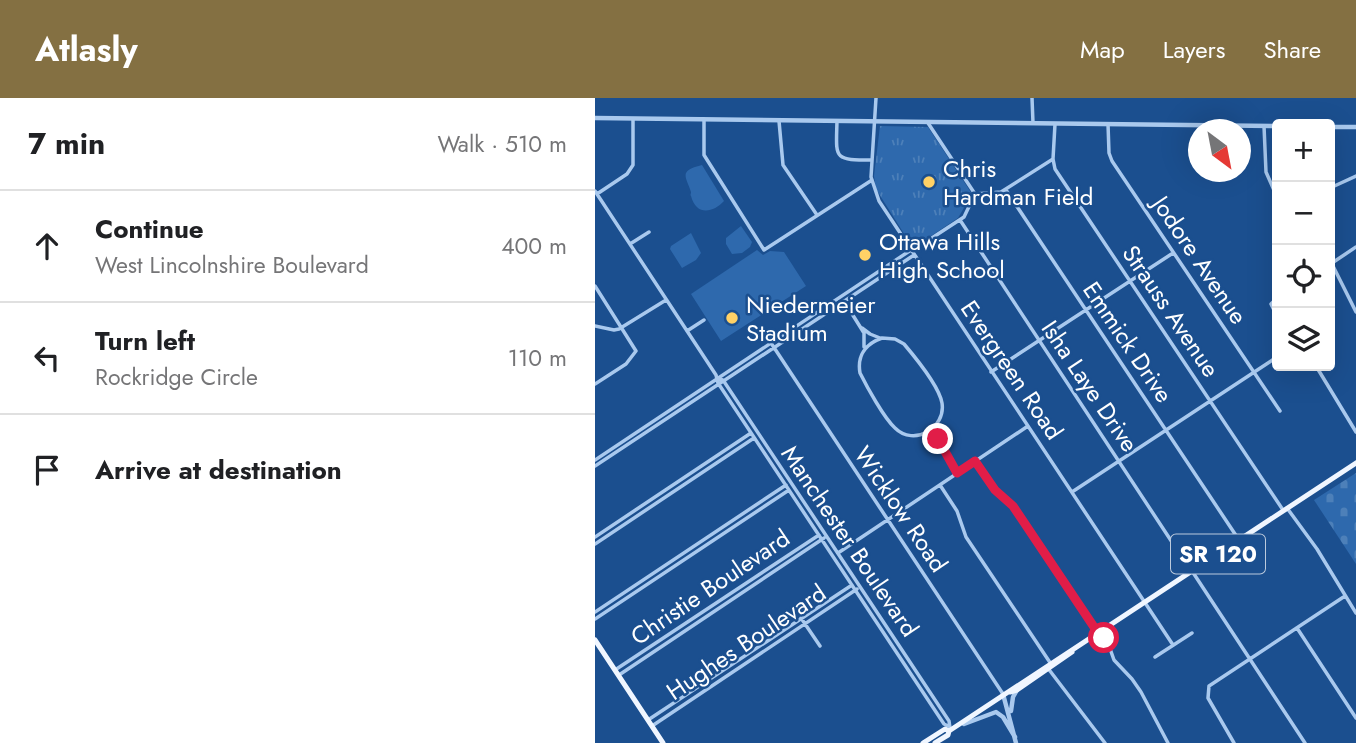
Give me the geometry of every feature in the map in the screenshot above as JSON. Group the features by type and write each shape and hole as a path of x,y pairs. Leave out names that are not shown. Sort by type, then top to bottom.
{"main road":[{"name":"SR 120","path":"1003,694 1017,690 1099,632 1356,463"},
{"path":"595,640 663,743"},
{"name":"SR 120","path":"935,743 948,735 949,728 1050,666"},
{"path":"923,743 949,728"}],"street":[{"name":"Evergreen Road","path":"876,98 872,180 879,201 1173,645"},
{"path":"1032,98 1033,123"},
{"path":"595,118 1272,126"},
{"path":"596,193 627,174 632,165 633,119"},
{"path":"704,119 704,155 764,250 872,180"},
{"path":"779,121 783,166 817,215"},
{"path":"837,121 836,149 841,157 847,160 872,160"},
{"path":"928,122 975,194"},
{"path":"975,194 1006,190 1053,159 1055,124"},
{"name":"Jodore Avenue","path":"1108,124 1109,153 1112,161 1280,411"},
{"path":"1263,126 1266,172 1272,185"},
{"path":"1335,127 1356,127"},
{"name":"Strauss Avenue","path":"1053,159 1055,169 1209,401 1285,509 1317,549 1356,613"},
{"path":"1335,186 1356,176"},
{"name":"Emmick Drive","path":"1006,190 1239,540"},
{"name":"Manchester Boulevard","path":"596,193 949,728"},
{"path":"595,466 960,220 975,194"},
{"path":"1268,197 1272,197"},
{"name":"Isha Laye Drive","path":"960,220 1305,743"},
{"path":"630,244 649,232"},
{"path":"1335,260 1356,247"},
{"path":"992,372 1173,253"},
{"path":"1335,270 1356,312"},
{"path":"595,286 636,351 626,364 595,384"},
{"path":"842,299 861,327 865,339 859,365 860,373 895,428 908,435 922,436 934,441 957,473"},
{"path":"595,326 614,330 622,328 666,300"},
{"path":"687,331 704,320"},
{"path":"861,327 870,334 895,339 904,344 937,392 942,407 937,426 941,448"},
{"path":"863,351 882,338"},
{"name":"Wicklow Road","path":"772,345 1003,694"},
{"path":"1072,492 1272,360"},
{"path":"1319,371 1356,432"},
{"path":"595,460 720,381"},
{"path":"922,436 937,426"},
{"path":"835,555 1028,426"},
{"path":"595,537 755,434"},
{"path":"595,544 755,434"},
{"path":"975,461 995,490 1013,506 1108,643 1114,660 1141,692 1168,743"},
{"path":"940,485 957,511 966,537 1050,666 1105,743"},
{"path":"595,612 790,486"},
{"path":"595,618 790,486"},
{"name":"Christie Boulevard","path":"617,672 823,536"},
{"name":"Hughes Boulevard","path":"650,723 801,618 856,586"},
{"name":"Hughes Boulevard","path":"650,723 805,624 856,586"},
{"path":"1234,743 1208,698 1207,689 1213,682 1345,596"},
{"path":"801,618 820,646"},
{"path":"1297,628 1356,718"},
{"path":"1155,657 1192,633"},
{"path":"1011,716 1013,697 1017,690"},
{"path":"1003,694 1016,743"},
{"path":"949,728 996,712 1003,717 1015,737"}],"green space":[{"path":"880,126 928,127 972,194 958,218 913,248 876,189 874,176"},
{"path":"702,165 724,201 710,210 701,210 693,202 686,178 689,170"},
{"path":"741,226 752,242 742,253 732,254 726,244 726,238"},
{"path":"691,233 701,253 696,260 682,268 670,249"},
{"name":"Niedermeier Stadium","path":"757,250 763,255 770,251 784,252 806,286 721,341 691,294"},
{"path":"1356,473 1356,564 1314,500"}],"place":[{"name":"Chris Hardman Field","path":"929,182"},
{"name":"Ottawa Hills High School","path":"865,255"},
{"name":"Niedermeier Stadium","path":"732,318"}],"route":[{"path":"938,439 957,473 975,461 995,490 1010,502 1104,638"}]}
